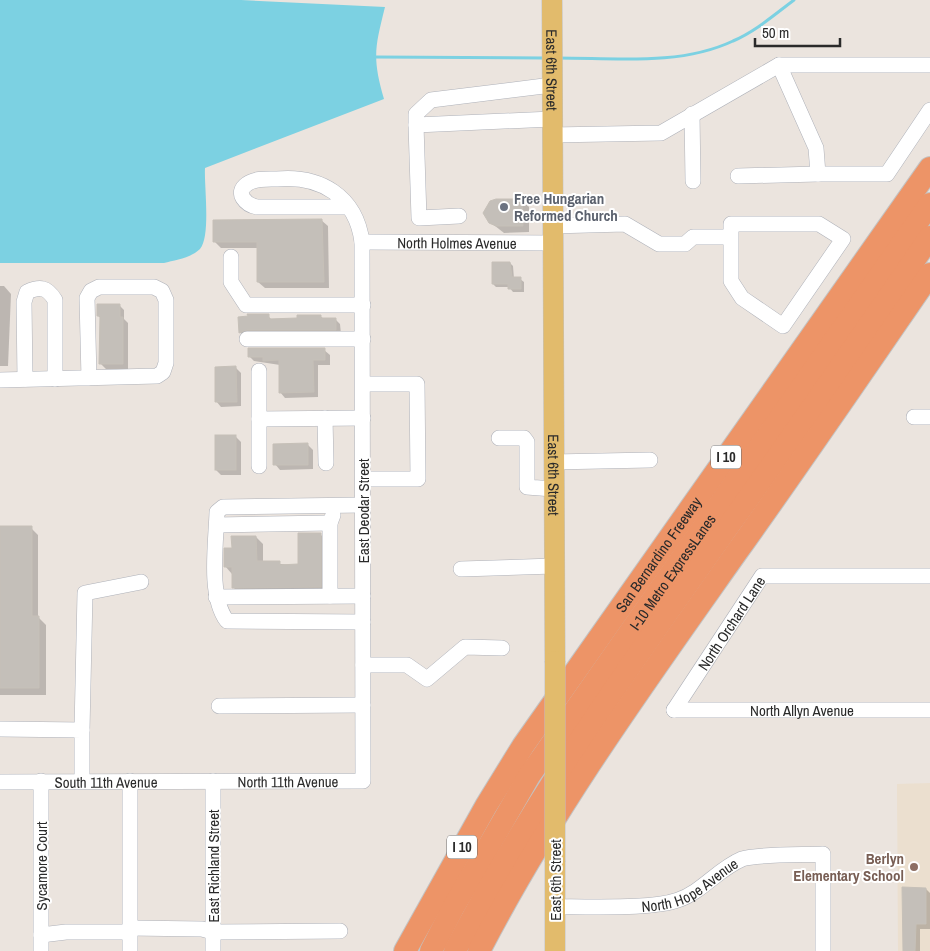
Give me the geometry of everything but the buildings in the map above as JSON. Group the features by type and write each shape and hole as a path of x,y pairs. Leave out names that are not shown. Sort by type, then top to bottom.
{"highway":[{"name":"San Bernardino Freeway","path":"405,951 486,806 529,738 930,168"},
{"name":"I-10 Metro ExpressLanes","path":"431,951 529,776 849,323 930,204"},
{"name":"I-10 Metro ExpressLanes","path":"455,951 507,856 600,708 930,237"},
{"path":"479,951 541,838 624,711 803,459 930,274"},
{"path":"803,459 899,282"},
{"path":"444,925 486,806"}],"main road":[{"name":"East 6th Street","path":"552,0 555,951"}],"street":[{"path":"416,125 552,127 661,133 779,65 930,65"},
{"path":"779,65 816,148 818,174"},
{"path":"419,242 416,114 431,100 552,82"},
{"path":"738,176 887,174 930,110"},
{"path":"692,114 693,180"},
{"name":"East Deodar Street","path":"348,207 257,207 248,205 243,200 241,193 245,185 253,180 291,178 310,180 333,190 348,207 360,229 363,305 363,781"},
{"path":"419,218 459,216"},
{"name":"North Holmes Avenue","path":"362,242 419,242 552,235 625,224 659,244 685,244 693,237 731,237"},
{"path":"732,224 819,224 843,240 783,326 742,298 731,281 731,237 732,224"},
{"path":"231,257 231,282 246,306 363,305"},
{"path":"0,380 55,378 89,378 157,376 163,372 166,362 166,300 162,291 154,287 99,287 91,291 87,298 89,378"},
{"path":"25,379 24,302 27,292 37,288 44,288 50,292 55,300 55,378"},
{"path":"247,339 363,339"},
{"path":"259,370 259,466"},
{"path":"363,384 417,384 418,479 363,480"},
{"path":"914,417 930,417"},
{"path":"325,418 326,463"},
{"path":"259,419 363,418"},
{"path":"499,438 524,438 527,442 528,487 553,489"},
{"path":"527,454 553,458 650,460"},
{"path":"330,596 330,523 336,505"},
{"path":"363,505 223,507 217,512 216,596 222,614 227,621 363,622"},
{"path":"217,525 330,523"},
{"path":"461,569 554,566"},
{"name":"North Orchard Lane","path":"674,710 762,576 930,576"},
{"path":"82,781 85,593 141,582"},
{"path":"216,596 363,596"},
{"path":"363,665 407,665 427,678 465,647 502,648"},
{"path":"219,706 363,705"},
{"name":"North Allyn Avenue","path":"674,710 930,710"},
{"path":"0,729 82,730"},
{"name":"Sycamore Court","path":"41,781 41,951"},
{"path":"130,781 130,951"},
{"name":"North 11th Avenue","path":"213,781 363,781"},
{"name":"South 11th Avenue","path":"0,782 213,781"},
{"name":"East Richland Street","path":"213,781 213,951"},
{"name":"North Hope Avenue","path":"555,907 660,905 679,900 721,870 744,858 822,854 823,951"},
{"path":"41,935 66,932 202,929 213,932 340,931"}],"shaded area":[{"name":"Berlyn Elementary School","path":"930,783 930,951 898,951 897,784"}],"water":[{"path":"0,0 241,0 385,7 376,53 380,85 384,99 205,168 205,233 200,249 188,257 164,263 0,263"}],"waterway":[{"path":"558,58 647,59 691,54 713,49 741,37 794,0"},
{"path":"375,57 544,58"}],"place":[{"name":"Free Hungarian Reformed Church","path":"504,207"},
{"name":"Berlyn Elementary School","path":"914,867"}]}
